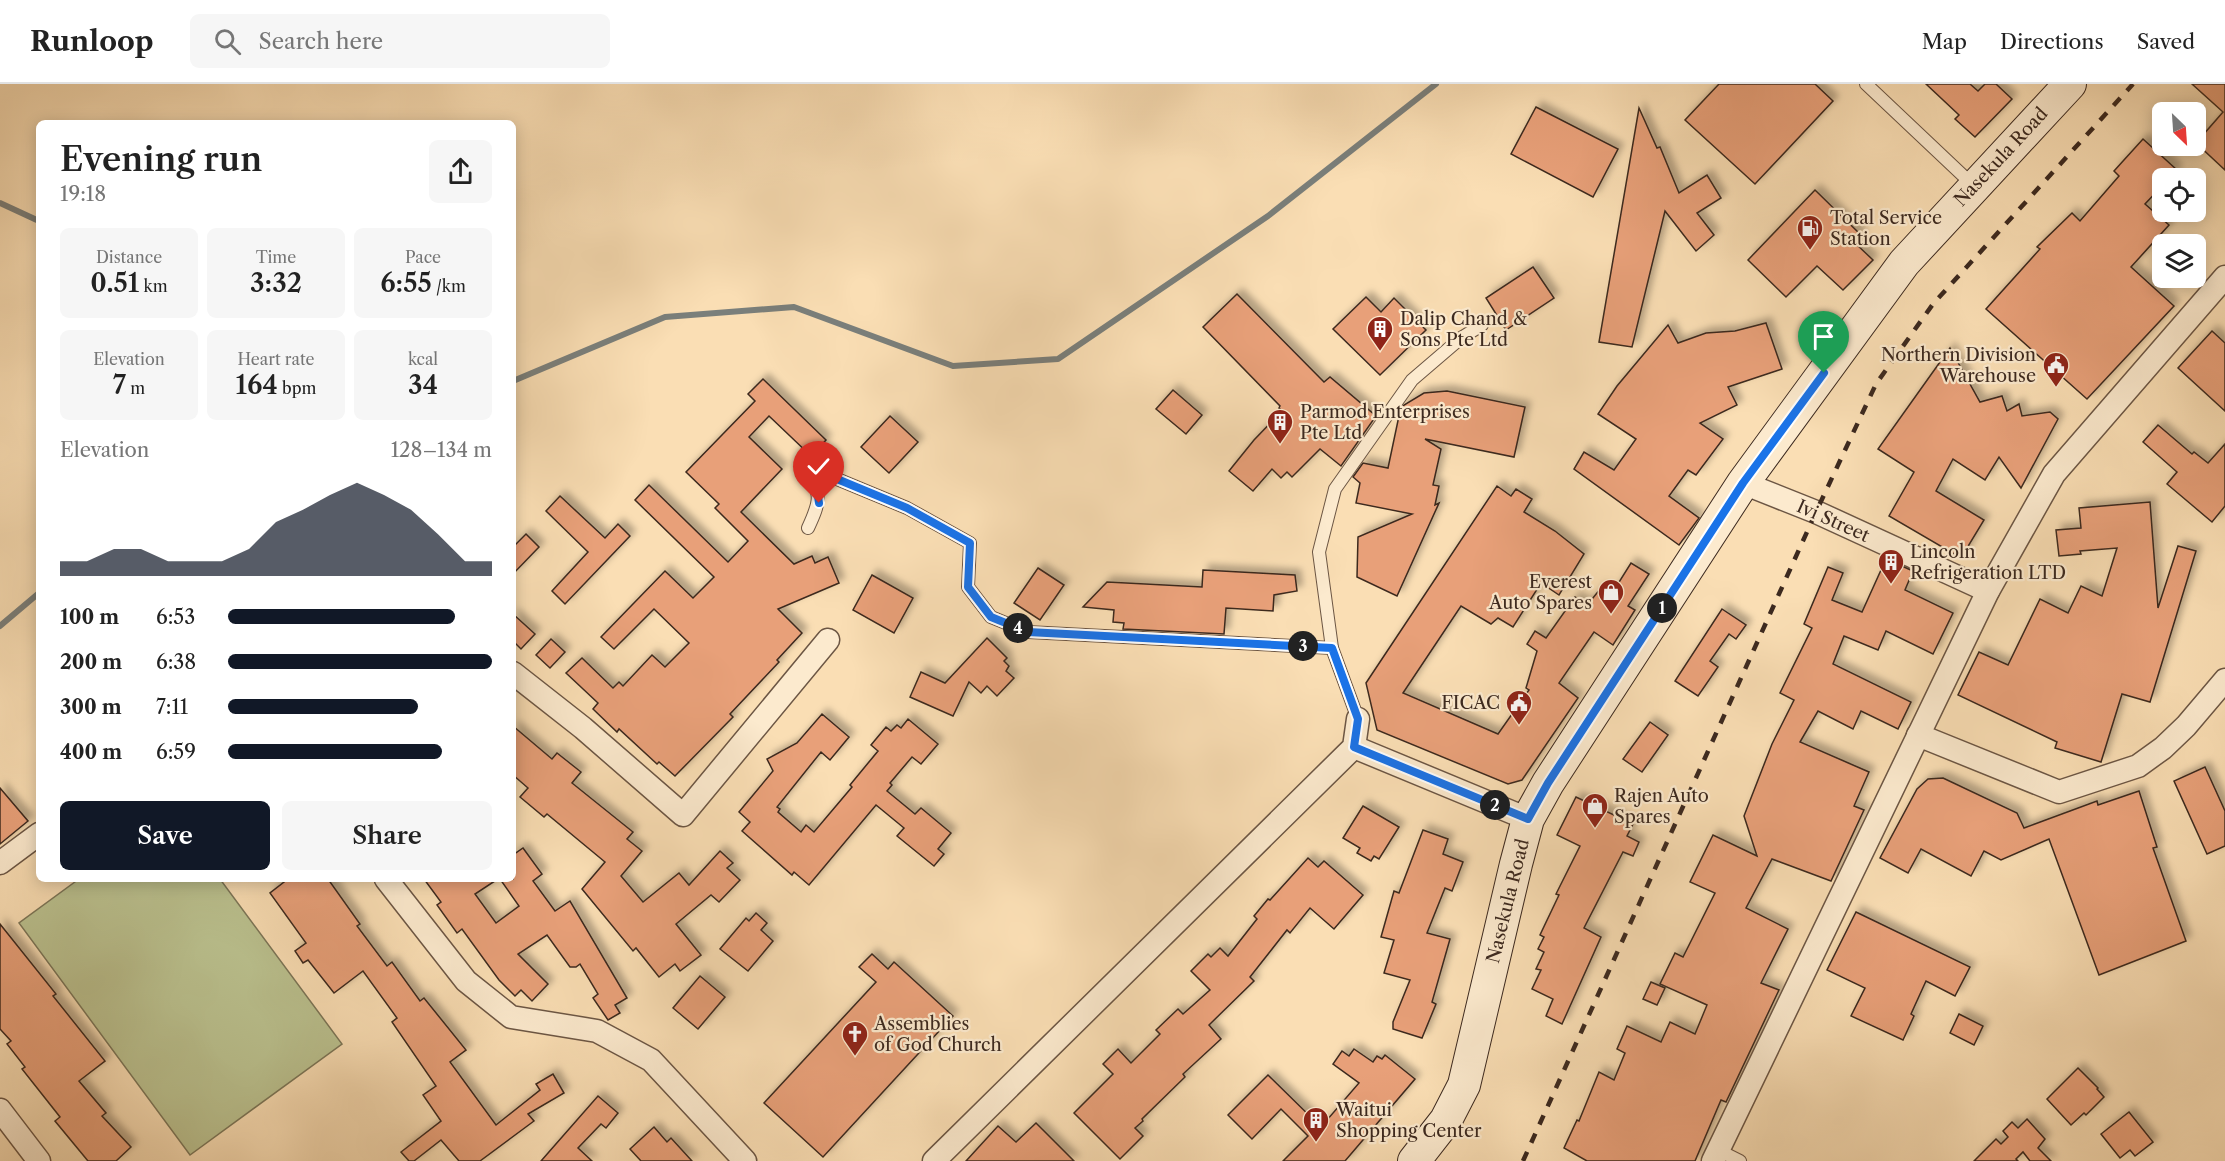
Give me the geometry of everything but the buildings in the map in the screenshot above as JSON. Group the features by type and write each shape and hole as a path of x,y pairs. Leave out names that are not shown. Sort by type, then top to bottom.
{"main road":[{"name":"Nasekula Road","path":"1414,1161 1446,1120 1464,1085 1528,819 1548,783 1743,483 1904,263 2070,84"}],"street":[{"path":"1716,1155 1988,591 2054,474 2225,277"},
{"name":"Ivi Street","path":"1743,483 1816,512 1988,591"},
{"path":"516,675 584,729 682,815 828,639"},
{"path":"1918,735 2059,792 2138,766 2163,748 2186,726 2225,680"},
{"path":"934,1161 1354,747 1358,719"},
{"path":"1354,747 1528,819"},
{"path":"0,863 36,836"},
{"path":"388,882 466,981 511,1017 597,1031 651,1060 745,1161"},
{"path":"0,1110 39,1161"}],"lane":[{"path":"1866,84 1974,186"},
{"path":"1358,719 1332,648 1319,552 1335,489 1412,380 1461,338 1482,325"},
{"path":"808,528 819,503 816,483 808,467 907,508 970,543 968,587 991,617 1028,632 1332,648"},
{"path":"1716,1155 1740,1161"}],"green space":[{"path":"75,882 222,882 342,1044 190,1155 19,923"}],"waterway":[{"path":"516,380 665,317 794,307 953,366 1058,359 1268,216 1436,84"},
{"path":"0,203 36,220"},
{"path":"0,626 36,596"}],"railway":[{"path":"1523,1161 1876,384 1933,304 2133,84"}],"place":[{"name":"Total Service Station","path":"1810,251"},
{"name":"Dalip Chand & Sons Pte Ltd","path":"1380,352"},
{"name":"Northern Division Warehouse","path":"2056,388"},
{"name":"Parmod Enterprises Pte Ltd","path":"1280,445"},
{"name":"Lincoln Refrigeration LTD","path":"1891,585"},
{"name":"Everest Auto Spares","path":"1611,615"},
{"name":"FICAC","path":"1519,726"},
{"name":"Rajen Auto Spares","path":"1595,829"},
{"name":"Assemblies of God Church","path":"855,1057"},
{"name":"Waitui Shopping Center","path":"1316,1143"}],"route":[{"path":"819,503 816,483 808,467 907,508 970,543 968,587 991,617 1028,632 1332,648 1358,719 1354,747 1528,819 1548,783 1743,483 1824,373"}]}
